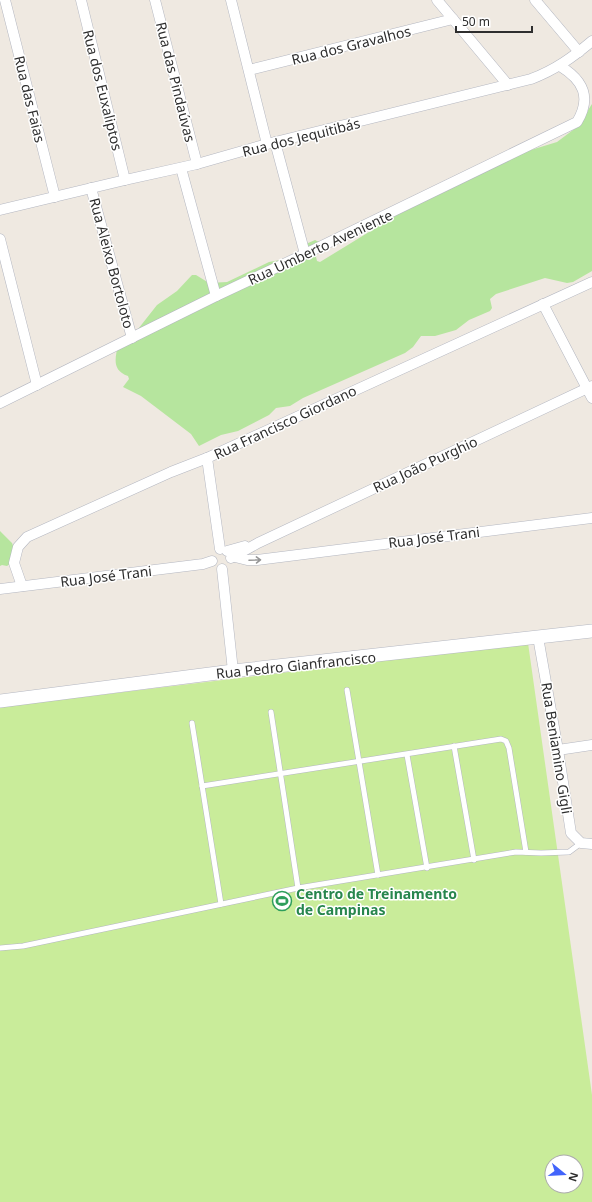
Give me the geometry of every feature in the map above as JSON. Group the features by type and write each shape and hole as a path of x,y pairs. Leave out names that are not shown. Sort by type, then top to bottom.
{"street":[{"name":"Rua das Faias","path":"5,0 55,197"},
{"name":"Rua dos Euxaliptos","path":"81,0 125,180"},
{"name":"Rua das Pindaúvas","path":"155,0 197,164"},
{"path":"231,0 249,70 305,254"},
{"path":"437,0 508,85"},
{"path":"535,0 579,52"},
{"name":"Rua dos Gravalhos","path":"249,70 453,19"},
{"name":"Rua dos Jequitibás","path":"0,210 181,168 271,143 508,85 544,74 560,66 592,41"},
{"name":"Rua Umberto Aveniente","path":"0,402 577,122 584,113 587,98 584,89 573,75 560,66"},
{"path":"181,168 216,296"},
{"name":"Rua Aleixo Bortoloto","path":"91,188 132,338"},
{"path":"0,239 37,385"},
{"name":"Rua Francisco Giordano","path":"22,586 14,563 18,547 27,537 164,475 207,458 592,282"},
{"path":"543,304 589,387 592,398"},
{"name":"Rua João Purghio","path":"228,554 258,543 589,387"},
{"path":"207,458 228,554 228,567 222,569 214,566 212,561 214,553 228,554"},
{"name":"Rua José Trani","path":"228,554 247,560 257,560 592,518"},
{"path":"258,543 276,557"},
{"name":"Rua José Trani","path":"0,589 203,564 212,561"},
{"path":"222,569 232,671"},
{"name":"Rua Pedro Gianfrancisco","path":"0,701 232,671 592,631"},
{"name":"Rua Beniamino Gigli","path":"538,637 571,833 581,843"},
{"path":"558,750 592,745"},
{"path":"581,843 592,844"}],"lane":[{"path":"347,690 378,875"},
{"path":"271,712 298,888"},
{"path":"192,723 221,904"},
{"path":"202,786 407,755 501,739 506,741 509,748 526,852"},
{"path":"454,746 474,860"},
{"path":"407,755 426,868"},
{"path":"0,948 23,946 298,888 516,852 569,852 581,843"}],"green space":[{"path":"592,104 592,271 573,282 567,283 545,278 496,294 490,299 492,308 490,311 469,320 456,330 435,336 421,336 413,347 405,353 303,398 290,406 276,408 269,415 238,431 221,435 199,446 191,434 141,396 123,387 129,379 128,376 119,371 116,364 118,345 131,338 157,305 177,291 192,275 196,275 209,283 227,282 269,262 296,257 306,244 315,240 321,243 316,257 317,261 320,262 387,221 418,197 501,159 557,142 577,127"},
{"path":"0,531 12,543 18,558 7,566 0,566"},
{"name":"Centro de Treinamento de Campinas","path":"528,643 592,1095 592,1202 0,1202 0,707"}],"place":[{"name":"Centro de Treinamento de Campinas","path":"282,901"}]}
